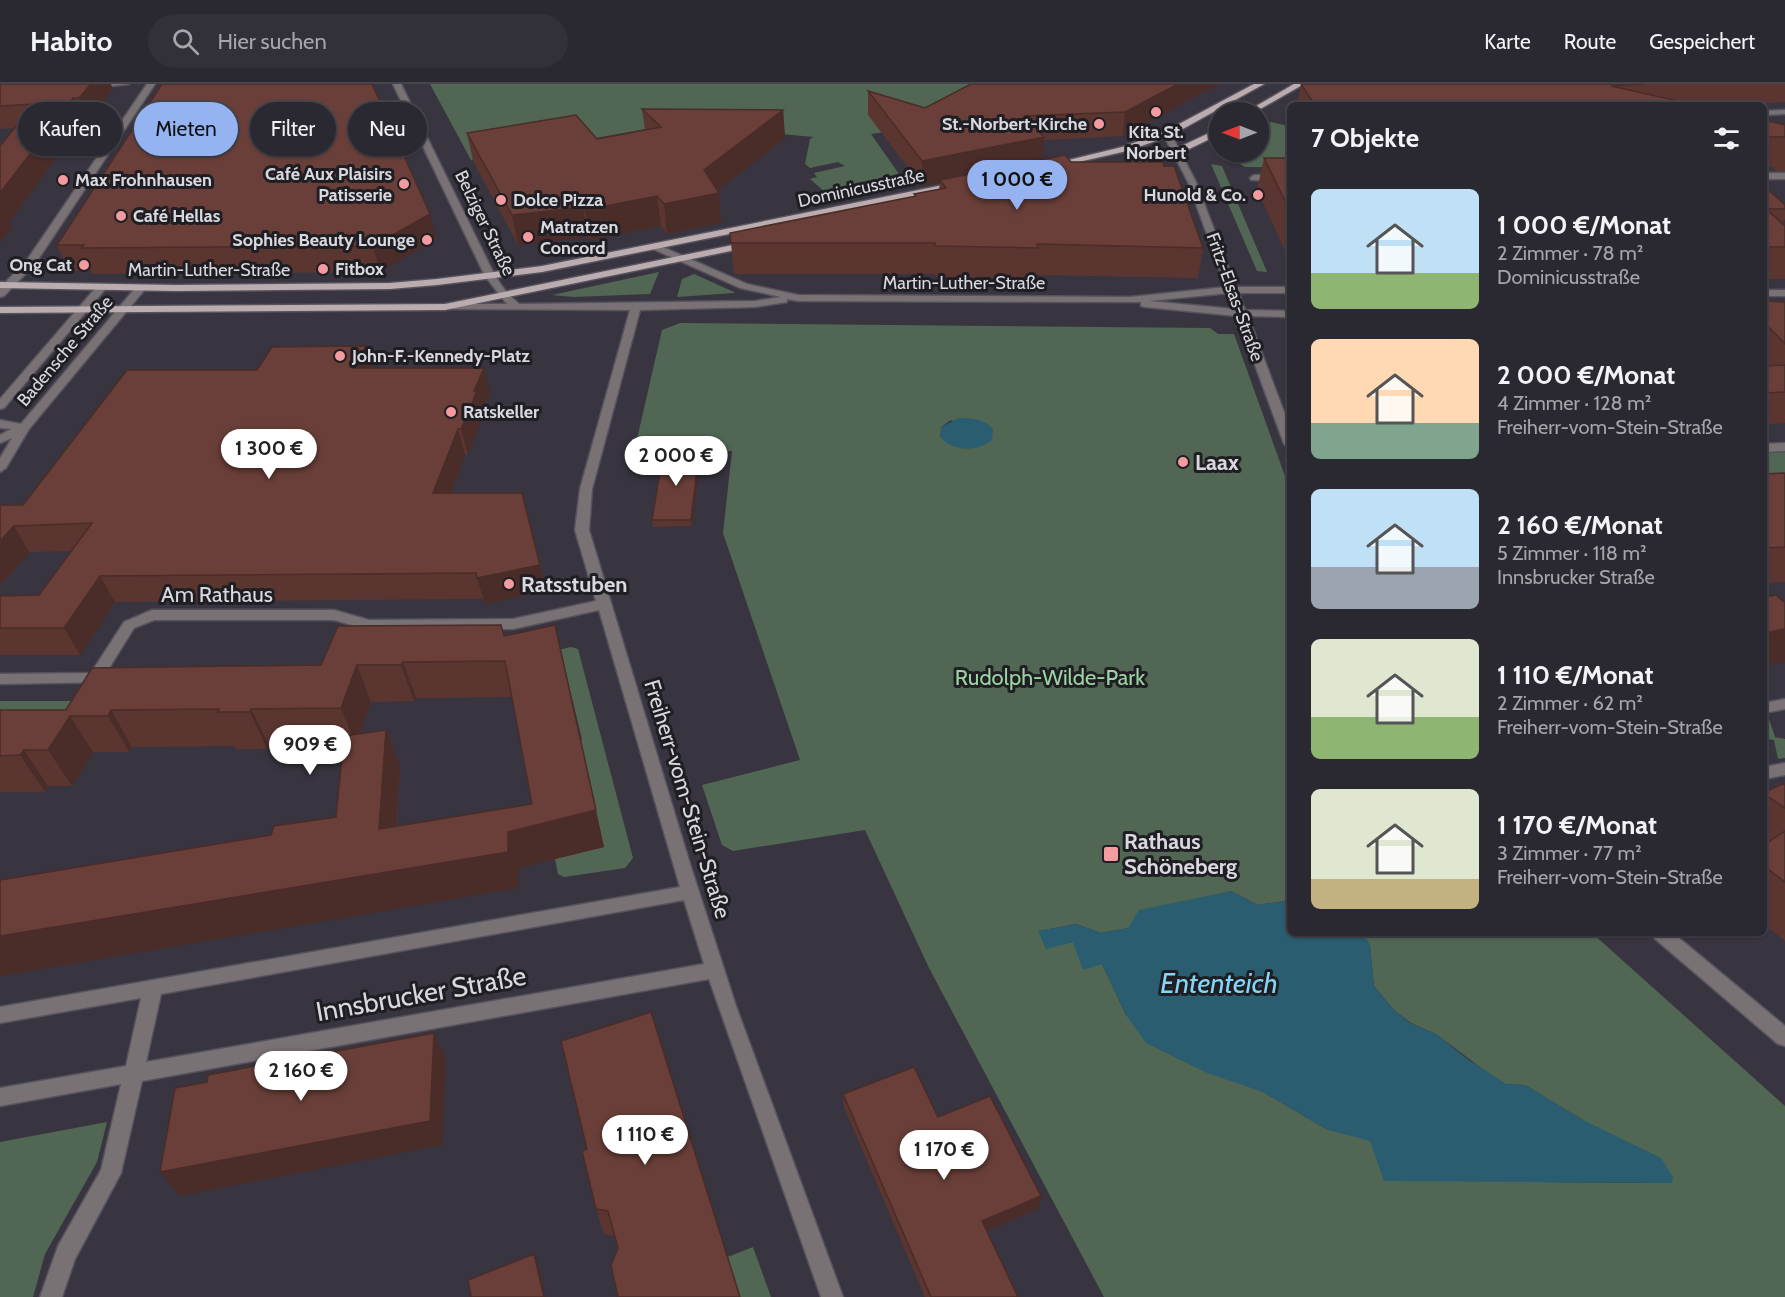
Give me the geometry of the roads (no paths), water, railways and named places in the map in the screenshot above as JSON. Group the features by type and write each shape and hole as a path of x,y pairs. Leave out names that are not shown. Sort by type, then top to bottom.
{"main road":[{"path":"1044,166 1124,149 1167,134 1260,84"},
{"path":"1268,102 1300,84"},
{"path":"1107,169 1178,151 1209,136"},
{"name":"Dominicusstraße","path":"490,276 656,247 966,183"},
{"path":"122,310 445,307 764,242"},
{"name":"Martin-Luther-Straße","path":"4,285 141,288 390,286 490,276"},
{"name":"Martin-Luther-Straße","path":"0,310 122,310"}],"street":[{"path":"80,86 125,84"},
{"path":"0,294 4,285 31,262 151,84"},
{"name":"Belziger Straße","path":"396,84 490,276 502,295 517,309"},
{"path":"1767,113 1785,112"},
{"name":"Fritz-Elsas-Straße","path":"1167,134 1178,151 1287,436"},
{"path":"1767,176 1785,176"},
{"path":"1254,178 1287,178"},
{"name":"Martin-Luther-Straße","path":"656,247 744,286 798,298"},
{"name":"Badensche Straße","path":"0,406 103,286"},
{"name":"Badensche Straße","path":"0,468 24,428 141,288"},
{"name":"Martin-Luther-Straße","path":"636,306 755,304 798,298 1130,300 1232,290 1287,290"},
{"path":"1767,293 1785,293"},
{"name":"Martin-Luther-Straße","path":"1130,300 1241,313 1287,314"},
{"path":"445,307 517,309 636,306"},
{"name":"Freiherr-vom-Stein-Straße","path":"636,306 586,489 582,530 716,970 765,1119 832,1297"},
{"path":"0,424 24,428"},
{"path":"0,439 24,428"},
{"path":"1767,448 1785,447"},
{"name":"Am Rathaus","path":"95,678 129,625 152,615 334,615 369,625 513,624 605,604"},
{"path":"355,639 369,625"},
{"path":"0,679 119,678"},
{"path":"1767,707 1785,704"},
{"path":"1767,773 1785,770"},
{"path":"0,1015 691,892"},
{"path":"1664,936 1785,1038"},
{"name":"Innsbrucker Straße","path":"0,1096 716,970"},
{"path":"51,1297 76,1234 111,1173 153,988"}],"water":[{"path":"959,418 986,423 993,429 992,440 979,447 965,449 945,442 940,437 941,427"},
{"name":"Ententeich","path":"1231,891 1258,905 1284,901 1287,896 1287,936 1365,936 1370,946 1374,986 1395,1011 1410,1023 1436,1034 1466,1058 1506,1084 1525,1085 1583,1120 1661,1158 1673,1177 1672,1183 1384,1181 1370,1141 1326,1129 1263,1092 1207,1073 1146,1043 1126,1015 1102,964 1083,970 1073,942 1046,949 1038,931 1076,924 1101,933 1128,928 1139,910"}],"place":[{"name":"Kita St. Norbert","path":"1156,112"},
{"name":"St.-Norbert-Kirche","path":"1099,124"},
{"name":"Max Frohnhausen","path":"63,180"},
{"name":"Café Aux Plaisirs Patisserie","path":"404,184"},
{"name":"Hunold & Co.","path":"1258,195"},
{"name":"Dolce Pizza","path":"501,200"},
{"name":"Café Hellas","path":"121,216"},
{"name":"Matratzen Concord","path":"528,237"},
{"name":"Sophies Beauty Lounge","path":"427,240"},
{"name":"Ong Cat","path":"84,265"},
{"name":"Fitbox","path":"323,269"},
{"name":"John-F.-Kennedy-Platz","path":"340,356"},
{"name":"Ratskeller","path":"451,412"},
{"name":"Laax","path":"1183,462"},
{"name":"Ratsstuben","path":"509,584"},
{"name":"Rathaus Schöneberg","path":"1111,854"}],"park label":[{"name":"Rudolph-Wilde-Park","path":"1050,677"}]}
